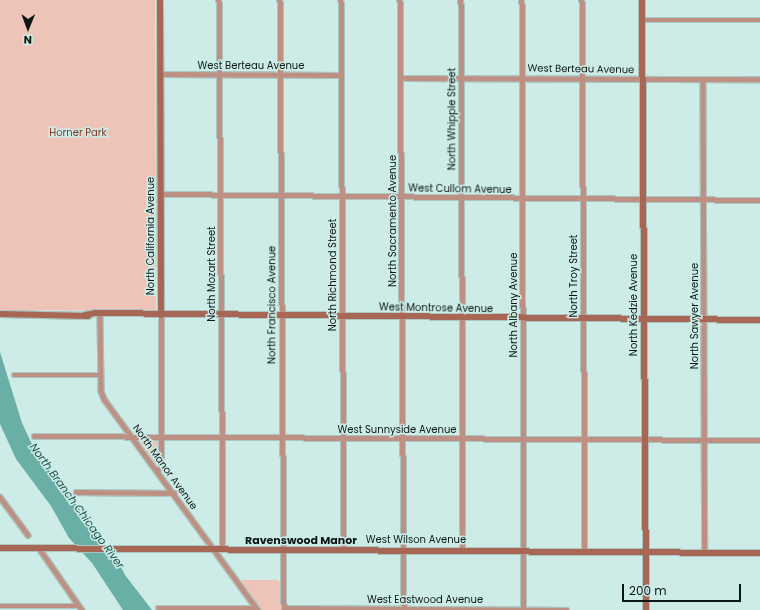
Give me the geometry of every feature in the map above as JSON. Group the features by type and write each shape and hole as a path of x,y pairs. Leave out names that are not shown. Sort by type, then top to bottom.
{"main road":[{"name":"North California Avenue","path":"160,0 161,315"},
{"name":"North Kedzie Avenue","path":"642,0 646,610"},
{"name":"West Montrose Avenue","path":"85,315 90,312 161,315 760,320"},
{"name":"West Montrose Avenue","path":"0,314 85,315 101,318 112,314"},
{"name":"West Wilson Avenue","path":"0,548 760,553"}],"street":[{"name":"North Mozart Street","path":"219,0 223,549"},
{"name":"North Francisco Avenue","path":"280,0 280,195 284,609"},
{"name":"North Richmond Street","path":"340,0 344,550"},
{"name":"North Sacramento Avenue","path":"400,0 404,609"},
{"name":"North Whipple Street","path":"461,0 463,551"},
{"name":"North Albany Avenue","path":"522,0 524,610"},
{"name":"North Troy Street","path":"582,0 585,552"},
{"path":"642,20 760,20"},
{"name":"West Berteau Avenue","path":"160,74 341,75"},
{"name":"West Berteau Avenue","path":"401,78 760,79"},
{"name":"North Sawyer Avenue","path":"703,80 705,553"},
{"name":"West Cullom Avenue","path":"161,194 760,200"},
{"name":"North California Avenue","path":"157,470 160,467 161,437 161,315"},
{"name":"North Manor Avenue","path":"101,318 101,375 104,399 174,493 257,609"},
{"path":"14,375 101,375"},
{"name":"West Sunnyside Avenue","path":"34,436 760,440"},
{"path":"76,492 174,493"},
{"path":"0,497 28,535"},
{"path":"39,548 80,608"},
{"path":"0,606 80,608"},
{"path":"158,608 257,609"},
{"name":"West Eastwood Avenue","path":"284,609 566,610"}],"green space":[{"name":"Horner Park","path":"0,0 155,0 156,311 0,310"},
{"path":"137,439 158,439 158,464 156,464"},
{"path":"242,580 278,580 280,582 281,610 261,610 241,583"}],"water":[{"name":"North Branch Chicago River","path":"0,352 22,423 38,457 70,495 102,542 114,554 125,575 152,610 123,610 92,563 69,538 51,506 16,459 0,424"}],"district":[{"name":"Ravenswood Manor","path":"301,540"}]}
